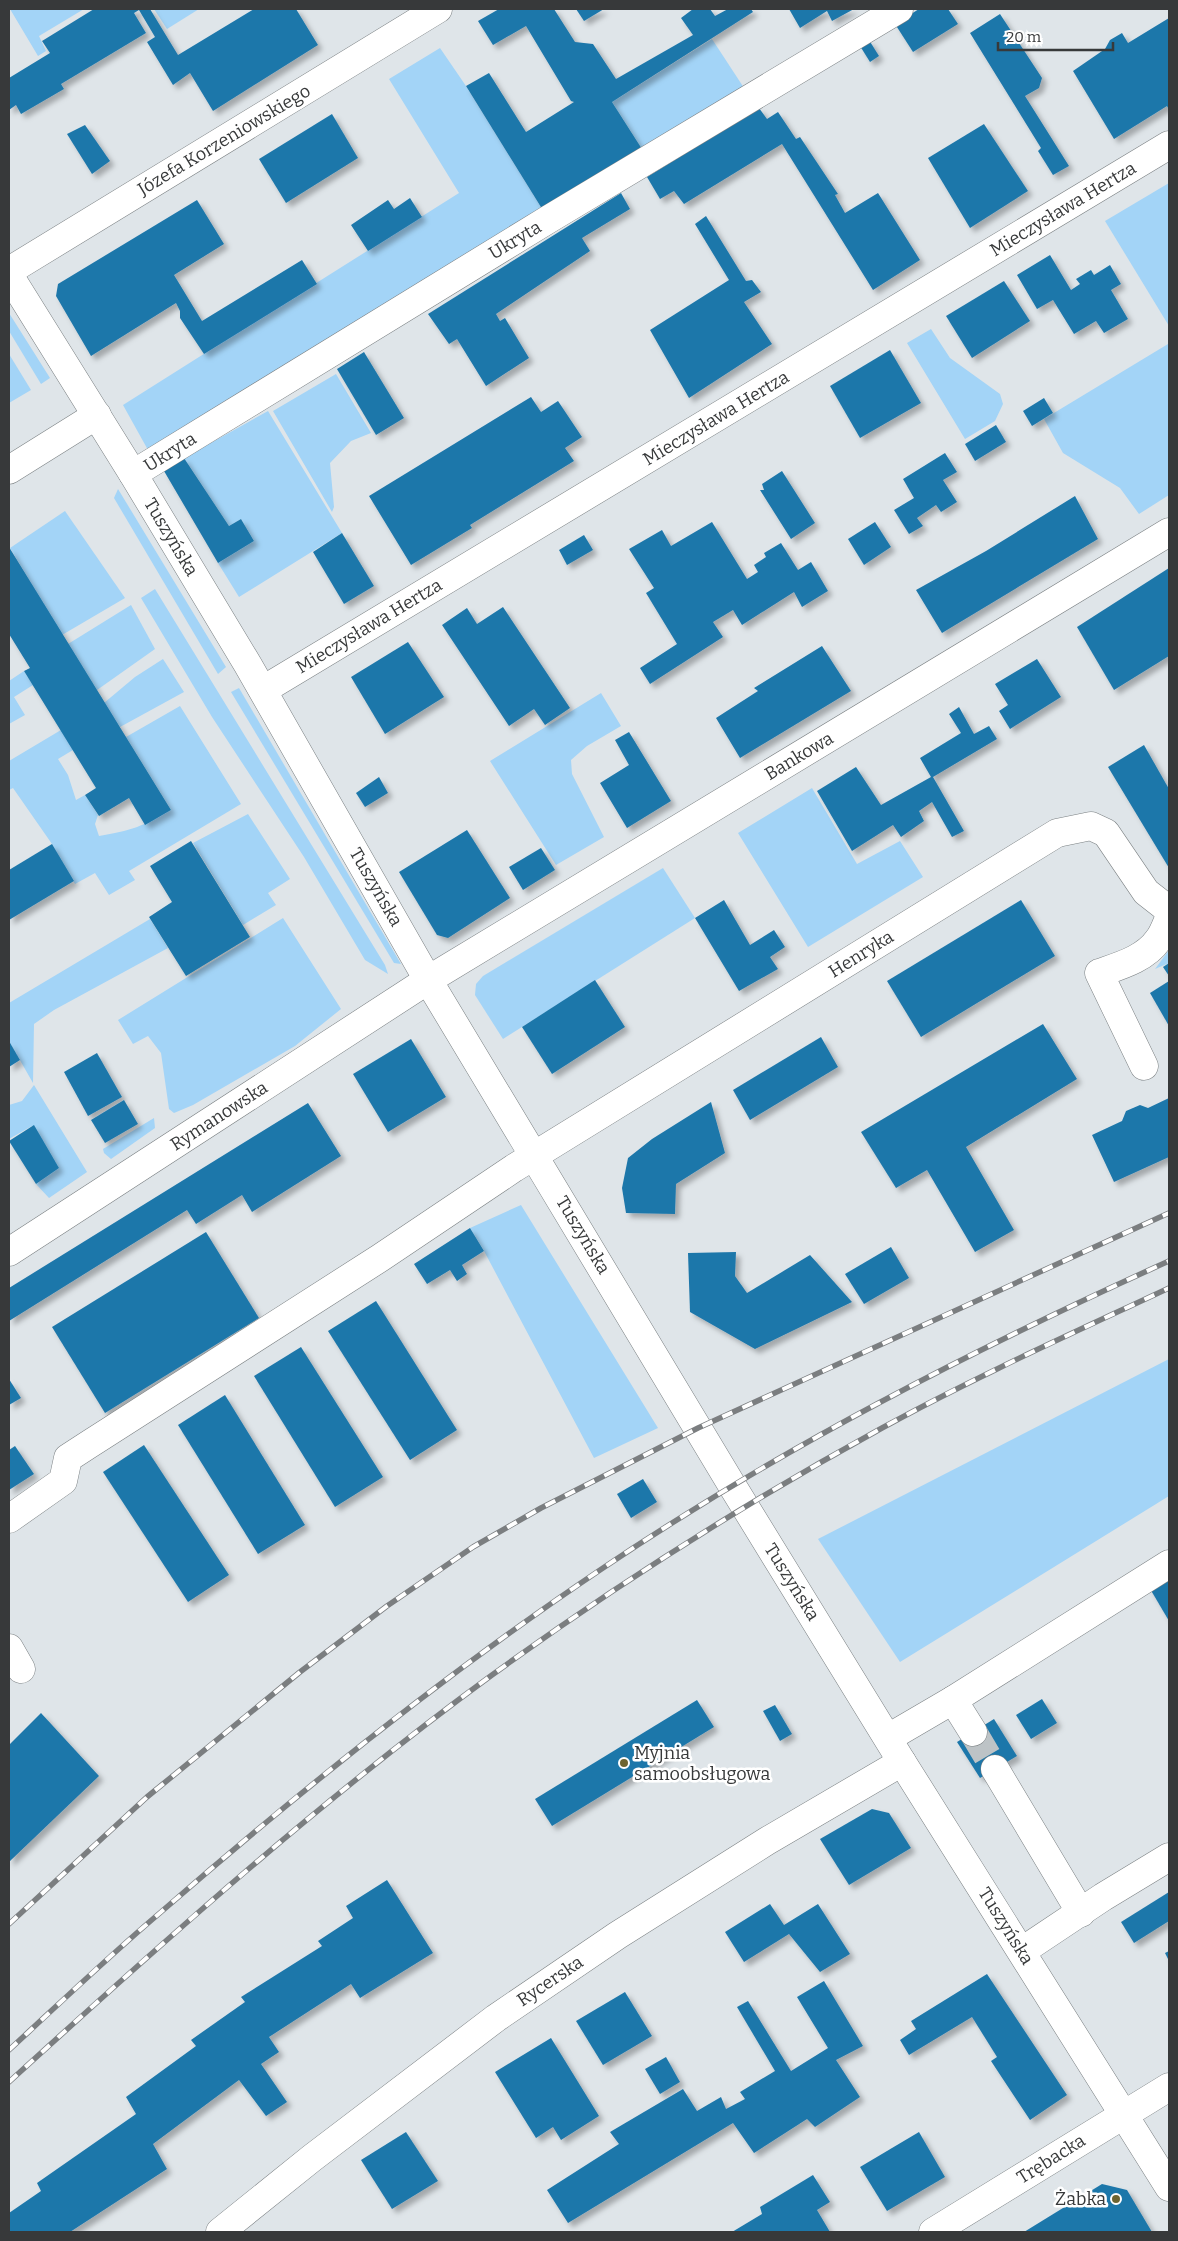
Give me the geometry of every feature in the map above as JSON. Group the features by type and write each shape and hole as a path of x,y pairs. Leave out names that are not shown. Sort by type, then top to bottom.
{"street":[{"name":"Józefa Korzeniowskiego","path":"9,271 438,9"},
{"name":"Ukryta","path":"133,474 532,230 899,9"},
{"name":"Mieczysława Hertza","path":"263,690 1169,145"},
{"name":"Tuszyńska","path":"9,275 97,415 263,690 428,980 733,1487 902,1762 1125,2114 1169,2187"},
{"path":"9,470 97,415"},
{"name":"Bankowa","path":"428,980 1169,532"},
{"name":"Henryka","path":"9,1519 62,1481 68,1458 380,1258 535,1155 1057,834 1074,828 1091,826 1106,833 1146,892 1169,910"},
{"path":"1144,1066 1099,973 1146,953 1158,940 1169,918"},
{"name":"Rymanowska","path":"9,1252 428,980"},
{"path":"888,1738 953,1700 1169,1564"},
{"path":"953,1700 973,1732"},
{"name":"Rycerska","path":"220,2232 312,2158 496,2018 618,1935 758,1846 902,1762"},
{"path":"995,1769 1081,1912"},
{"path":"1022,1951 1103,1897 1169,1857"},
{"name":"Trębacka","path":"933,2232 1169,2087"}],"shaded area":[{"path":"10,9 84,9 39,36 46,51 38,56"},
{"path":"154,9 199,9 167,29"},
{"path":"712,39 746,91 642,149 612,102"},
{"path":"440,48 466,86 544,212 148,450 123,405 459,193 389,79"},
{"path":"1169,183 1169,326 1105,221"},
{"path":"9,313 50,378 41,384 9,331"},
{"path":"931,329 950,358 1000,394 1003,404 995,421 965,439 907,343"},
{"path":"1168,344 1169,495 1139,514 1120,488 1063,453 1044,419"},
{"path":"9,354 31,390 9,403"},
{"path":"336,374 371,433 351,441 330,463 334,507 332,512 273,411"},
{"path":"268,411 342,533 239,597 218,563 254,541 241,519 229,526 184,458"},
{"path":"118,489 226,667 218,674 114,498"},
{"path":"65,511 125,598 62,635 10,548"},
{"path":"155,589 385,965 388,974 365,960 304,857 212,717 141,598"},
{"path":"131,605 155,649 97,690 68,644"},
{"path":"163,659 184,692 120,727 104,703 135,677"},
{"path":"24,671 33,685 14,697 25,715 9,724 9,681"},
{"path":"239,688 401,964 394,963 231,692"},
{"path":"601,693 621,726 587,746 571,760 572,774 604,837 556,865 490,761"},
{"path":"180,706 241,804 129,871 135,880 109,895 95,873 75,884 52,844 13,788 9,790 9,761 61,730 73,750 58,759 68,775 76,800 85,795 98,815 95,824 99,836 128,830 145,824 171,810 126,737"},
{"path":"812,788 857,864 900,841 923,877 808,947 738,833"},
{"path":"248,814 290,879 268,893 276,905 243,925 193,843"},
{"path":"663,868 695,918 503,1039 475,995 476,984 483,976"},
{"path":"283,918 341,1009 295,1046 193,1105 174,1113 169,1109 161,1053 148,1036 133,1044 118,1020"},
{"path":"150,919 168,948 54,1010 34,1024 33,1083 9,1041 9,1003"},
{"path":"1169,950 1169,963 1155,969"},
{"path":"34,1085 87,1172 49,1198 36,1184 59,1168 32,1126 9,1139 9,1105 22,1101"},
{"path":"154,1118 155,1128 111,1159 104,1153 103,1149"},
{"path":"521,1205 658,1428 594,1458 470,1228"},
{"path":"1169,1359 1169,1496 900,1662 818,1539"}],"building":[{"path":"94,9 150,9 178,55 254,9 296,9 318,45 213,111 190,73 173,85 147,42 155,37 139,10 134,13 146,33 61,84 64,89 21,114 16,105 9,110 9,78 50,53 42,41"},
{"path":"499,9 554,9 575,42 593,44 616,79 693,35 681,18 693,9 710,9 715,16 728,9 751,9 753,12 612,102 642,149 544,212 466,86 489,73 526,132 574,102 571,101 526,26 493,45 478,21"},
{"path":"576,9 604,9 584,21"},
{"path":"789,9 854,9 832,21 827,11 800,28"},
{"path":"919,9 948,9 958,24 913,52 895,24"},
{"path":"1000,14 1042,78 1039,88 1025,96 1069,166 1053,175 1038,151 1041,148 970,33"},
{"path":"1169,18 1169,110 1167,106 1114,139 1073,71 1105,49 1110,40 1122,33 1128,43"},
{"path":"869,40 879,56 870,62 860,46"},
{"path":"759,108 767,119 778,112 796,139 800,137 838,194 835,195 845,213 878,193 920,260 873,290 782,144 684,204 674,191 660,199 647,177"},
{"path":"332,114 358,158 286,203 259,159"},
{"path":"984,124 1028,191 970,228 928,158"},
{"path":"85,125 110,161 92,174 67,134"},
{"path":"621,193 630,209 582,238 590,251 496,314 500,321 505,318 529,358 486,386 457,339 449,344 428,314"},
{"path":"410,198 422,217 368,251 351,225 388,200 394,209"},
{"path":"197,200 224,244 174,275 202,321 302,260 317,284 204,354 180,318 180,311 176,303 91,356 56,296 58,284"},
{"path":"706,216 746,281 752,280 761,292 744,302 772,344 689,398 650,330 729,280 695,224"},
{"path":"1050,255 1071,290 1080,284 1076,279 1091,270 1094,275 1110,265 1121,284 1111,290 1128,319 1104,333 1096,321 1074,334 1053,300 1037,309 1017,275"},
{"path":"1004,281 1030,321 972,358 946,316"},
{"path":"890,350 921,403 860,438 830,386"},
{"path":"364,352 404,418 376,435 337,369"},
{"path":"531,397 541,412 558,401 582,437 565,448 574,461 470,525 472,528 411,565 369,496"},
{"path":"1044,398 1053,413 1032,426 1023,411"},
{"path":"996,425 1006,442 975,461 965,444"},
{"path":"945,453 957,472 943,480 957,502 941,512 936,505 917,518 923,526 909,534 894,510 914,498 903,479"},
{"path":"184,458 229,526 241,519 254,541 218,563 164,471"},
{"path":"782,471 815,523 791,539 760,490 764,490 762,484"},
{"path":"1075,496 1098,539 942,633 916,590 986,551"},
{"path":"712,522 747,579 758,572 754,565 766,557 764,553 781,543 798,570 811,562 828,591 802,607 794,592 742,625 733,610 713,622 723,637 650,684 640,668 677,644 646,593 654,588 629,549 662,530 671,546"},
{"path":"875,522 891,547 864,565 848,539"},
{"path":"342,533 374,586 344,604 313,552"},
{"path":"584,535 593,550 567,565 559,550"},
{"path":"9,547 171,810 145,825 129,798 99,816 85,795 96,788 24,671 30,668 9,634"},
{"path":"1169,568 1169,656 1114,690 1077,627"},
{"path":"503,607 570,708 545,725 534,709 509,726 442,625 467,608 477,624"},
{"path":"408,642 444,697 385,734 351,677"},
{"path":"822,646 851,691 740,758 716,718 758,691 754,688"},
{"path":"1037,659 1061,697 1010,729 999,711 1008,705 995,684"},
{"path":"959,707 974,734 989,726 997,739 933,777 964,831 952,837 932,802 919,811 924,821 901,837 893,825 852,851 817,791 856,767 881,805 931,777 920,758 961,733 949,714"},
{"path":"629,732 671,801 627,828 600,783 629,765 615,740"},
{"path":"1144,745 1169,789 1169,868 1108,767"},
{"path":"379,777 388,793 365,807 356,793"},
{"path":"467,830 510,898 448,938 437,935 399,872"},
{"path":"191,841 250,937 186,976 149,917 172,902 150,866"},
{"path":"52,844 74,881 9,920 9,870"},
{"path":"541,848 555,870 523,890 509,867"},
{"path":"724,900 750,945 774,930 785,947 770,957 778,969 739,991 695,918"},
{"path":"1021,900 1055,956 921,1037 887,981"},
{"path":"1169,963 1169,976 1163,967"},
{"path":"595,980 625,1027 552,1074 522,1027"},
{"path":"1169,981 1169,1026 1150,993"},
{"path":"1043,1024 1077,1079 966,1147 1014,1230 975,1252 927,1170 896,1188 861,1132"},
{"path":"821,1037 838,1067 750,1120 733,1090"},
{"path":"411,1039 446,1097 388,1132 353,1074"},
{"path":"9,1041 20,1060 9,1067"},
{"path":"97,1053 122,1097 88,1116 64,1072"},
{"path":"1169,1098 1169,1157 1114,1182 1092,1135 1122,1121 1126,1111 1140,1105 1148,1108"},
{"path":"124,1100 138,1124 105,1143 91,1120"},
{"path":"711,1102 725,1153 676,1184 675,1214 626,1213 622,1188 628,1158 652,1139"},
{"path":"308,1103 341,1156 252,1212 242,1195 196,1224 187,1210 9,1321 9,1288"},
{"path":"34,1125 59,1168 36,1184 9,1141"},
{"path":"470,1228 484,1251 462,1265 467,1274 457,1281 450,1270 427,1284 414,1264"},
{"path":"206,1232 259,1318 105,1413 52,1327"},
{"path":"891,1247 909,1278 864,1304 845,1274"},
{"path":"736,1252 735,1276 747,1293 810,1255 852,1302 755,1349 690,1312 688,1253"},
{"path":"376,1301 457,1430 410,1460 328,1331"},
{"path":"301,1347 383,1477 335,1507 254,1376"},
{"path":"9,1379 21,1398 9,1405"},
{"path":"225,1395 305,1525 258,1554 178,1425"},
{"path":"144,1445 229,1575 188,1602 103,1472"},
{"path":"15,1446 34,1474 9,1490 9,1450"},
{"path":"643,1479 657,1502 631,1518 617,1494"},
{"path":"1169,1575 1169,1621 1149,1587"},
{"path":"1042,1699 1057,1723 1031,1739 1016,1715"},
{"name":"Myjnia samoobsługowa","path":"697,1700 714,1727 552,1826 535,1799"},
{"path":"775,1705 792,1734 780,1741 763,1711"},
{"path":"41,1713 99,1776 9,1862 9,1745"},
{"path":"994,1719 1017,1756 980,1778 957,1742"},
{"path":"872,1809 889,1813 911,1848 849,1885 820,1839"},
{"path":"387,1880 433,1953 360,1998 351,1984 269,2037 279,2052 261,2064 287,2102 266,2116 239,2080 153,2144 167,2169 70,2232 9,2232 9,2213 41,2191 37,2183 136,2114 126,2097 196,2046 191,2040 245,2002 241,1997 322,1946 318,1941 353,1918 346,1906"},
{"path":"1169,1892 1169,1921 1134,1943 1121,1922"},
{"path":"770,1904 784,1925 818,1904 850,1954 820,1972 789,1934 744,1962 725,1932"},
{"path":"1169,1951 1169,1961 1165,1953"},
{"path":"987,1974 1067,2095 1030,2120 991,2061 997,2057 972,2017 909,2055 900,2040 916,2029 911,2021"},
{"path":"824,1981 863,2046 836,2060 860,2097 815,2127 807,2119 754,2153 733,2123 568,2223 547,2190 619,2144 610,2132 683,2089 697,2111 721,2097 726,2109 745,2099 740,2092 775,2071 737,2007 748,2001 791,2071 828,2048 797,1997"},
{"path":"625,1992 652,2036 603,2065 576,2021"},
{"path":"551,2038 599,2116 561,2140 553,2127 536,2138 495,2072"},
{"path":"666,2057 680,2082 660,2094 645,2069"},
{"path":"406,2132 438,2181 392,2209 361,2160"},
{"path":"919,2132 945,2177 887,2211 860,2167"},
{"path":"813,2175 830,2202 817,2210 830,2232 732,2232 762,2214 760,2207"},
{"path":"1102,2184 1127,2190 1152,2232 1024,2232"}],"tunnel":[{"path":"973,1732 995,1769"}],"railway":[{"path":"9,1924 147,1797 300,1672 387,1606 473,1547 541,1508 698,1428 1169,1213"},
{"path":"9,2050 103,1963 214,1866 322,1777 488,1648 603,1568 739,1482 880,1402 1023,1329 1169,1261"},
{"path":"9,2082 126,1976 306,1821 429,1722 586,1609 732,1515 882,1428 988,1373 1169,1288"}],"place":[{"name":"Myjnia samoobsługowa","path":"624,1763"},
{"name":"Żabka","path":"1116,2199"}]}
